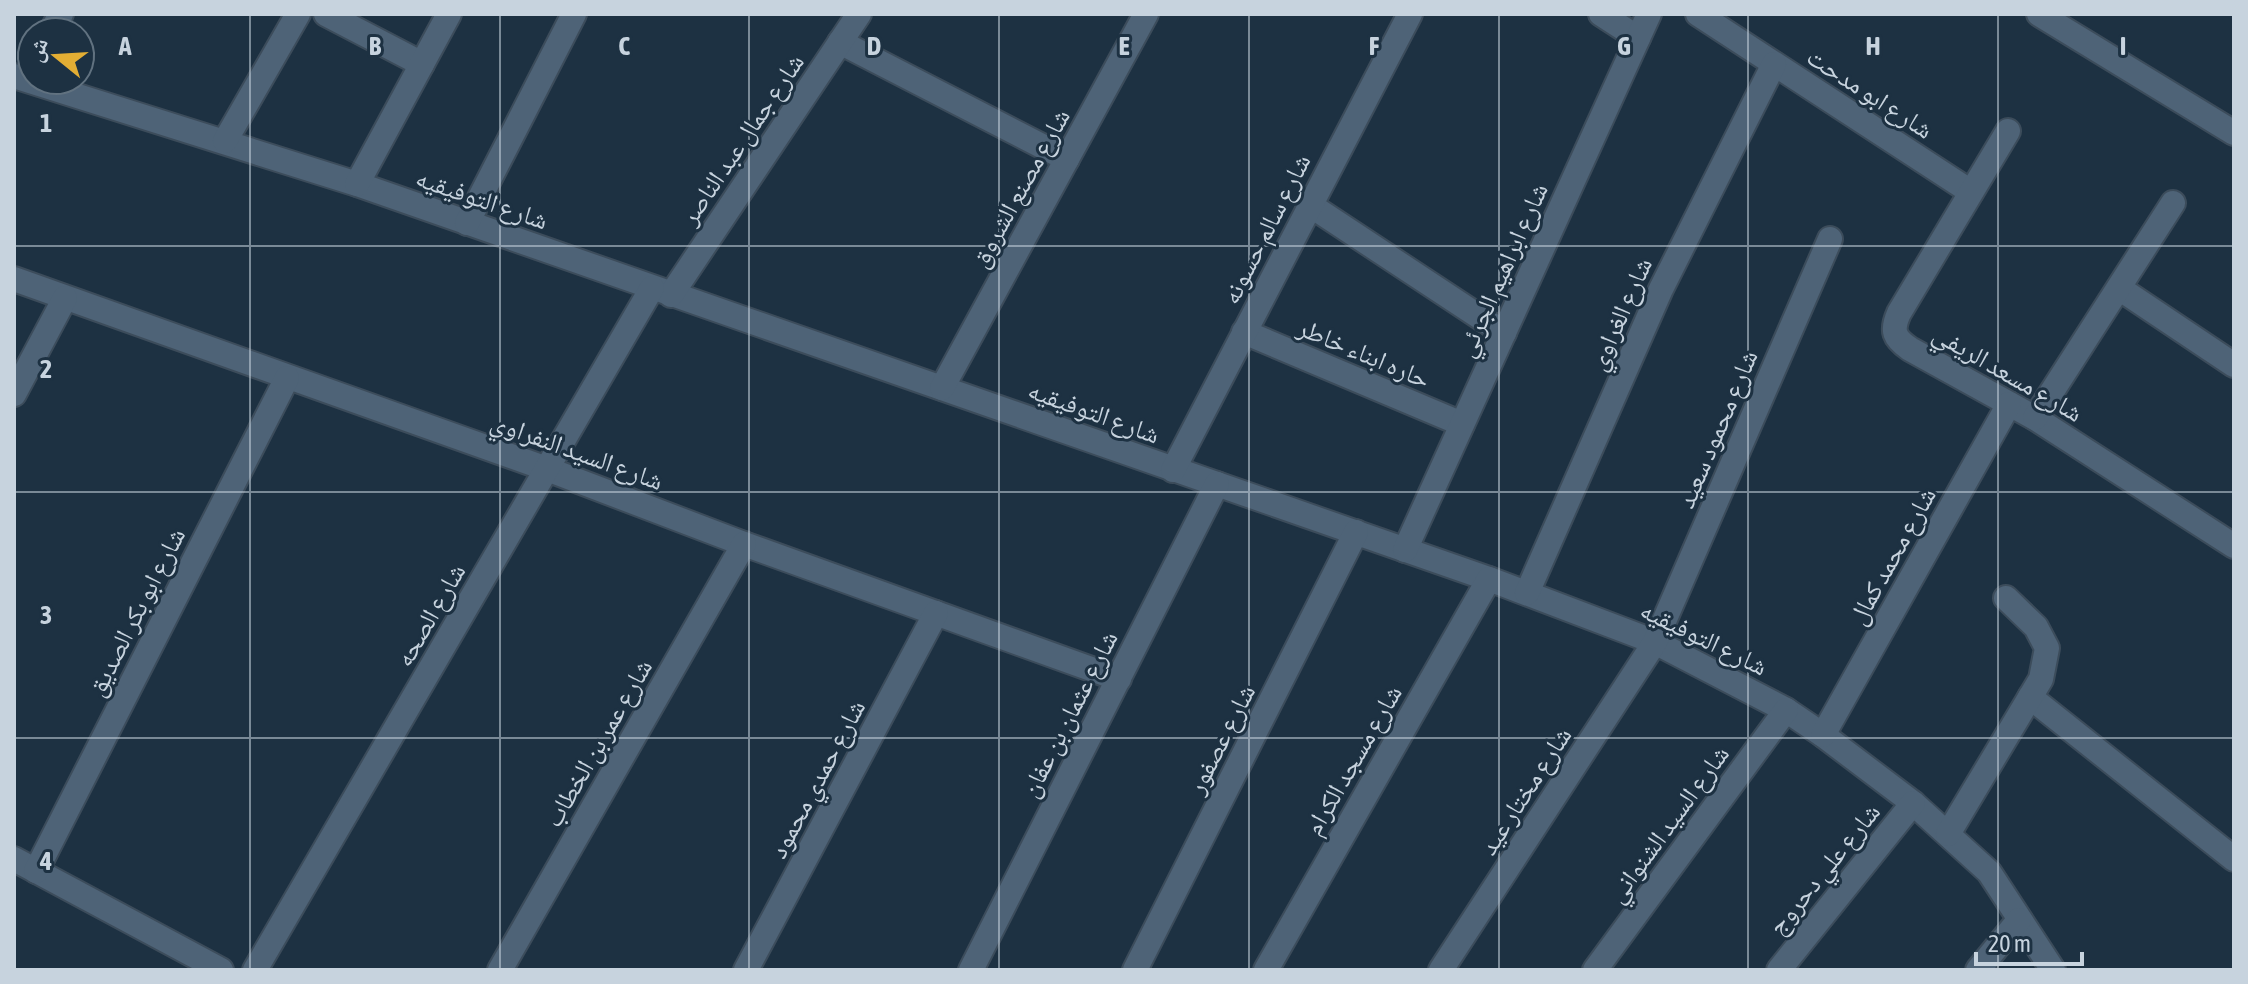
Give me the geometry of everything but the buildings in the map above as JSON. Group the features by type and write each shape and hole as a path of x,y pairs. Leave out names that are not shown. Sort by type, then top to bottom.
{"street":[{"path":"225,141 298,14"},
{"path":"326,14 422,64"},
{"path":"357,184 449,14"},
{"path":"467,223 574,14"},
{"name":"شارع جمال عبد الناصر","path":"662,292 859,14"},
{"name":"شارع مصنع الشروق","path":"942,388 1146,14"},
{"name":"شارع سالم حسونه","path":"1173,470 1410,14"},
{"path":"1601,14 1638,38"},
{"name":"شارع ابراهيم الجرئي","path":"1405,550 1649,14"},
{"name":"شارع ابو مدحت","path":"1698,14 1971,192"},
{"path":"2039,14 2234,133"},
{"path":"840,42 1067,159"},
{"name":"شارع الغراوي","path":"1527,593 1661,289 1774,64"},
{"name":"شارع التوفيقيه","path":"89,96 357,184 1356,532 1655,642 1786,710 1913,803 1989,872 2053,970"},
{"path":"1971,192 2008,131"},
{"name":"شارع مسعد الريفي","path":"1971,192 1899,313 1894,325 1894,334 1899,342 2035,418 2234,546"},
{"path":"2035,418 2173,203"},
{"path":"1310,205 1504,333"},
{"name":"شارع محمود سعيد","path":"1655,642 1830,239"},
{"name":"شارع السيد النفراوي","path":"14,279 547,469 744,544 1119,679"},
{"path":"2119,288 2234,365"},
{"name":"شارع الصحه","path":"255,970 547,469 662,292"},
{"path":"14,394 65,298"},
{"name":"حاره ابناء خاطر","path":"1244,332 1462,424"},
{"name":"شارع ابو بكر الصديق","path":"25,865 287,378"},
{"name":"شارع محمد كمال","path":"1823,735 2009,404"},
{"name":"شارع عثمان بن عفان","path":"971,970 1217,484"},
{"name":"شارع عصفور","path":"1135,970 1356,532"},
{"name":"شارع عمر بن الخطاب","path":"500,970 744,544"},
{"name":"شارع مسجد الكرام","path":"1266,970 1489,579"},
{"path":"1948,834 2041,679 2047,648 2036,627 2006,598"},
{"name":"شارع حمدي محمود","path":"746,970 936,613"},
{"name":"شارع مختار عيد","path":"1441,970 1655,642"},
{"path":"2030,697 2234,859"},
{"name":"شارع السيد الشنواني","path":"1595,970 1786,710"},
{"name":"شارع علي دحروج","path":"1779,970 1913,803"},
{"path":"25,865 221,970"},
{"path":"1978,970 2019,920"}]}
